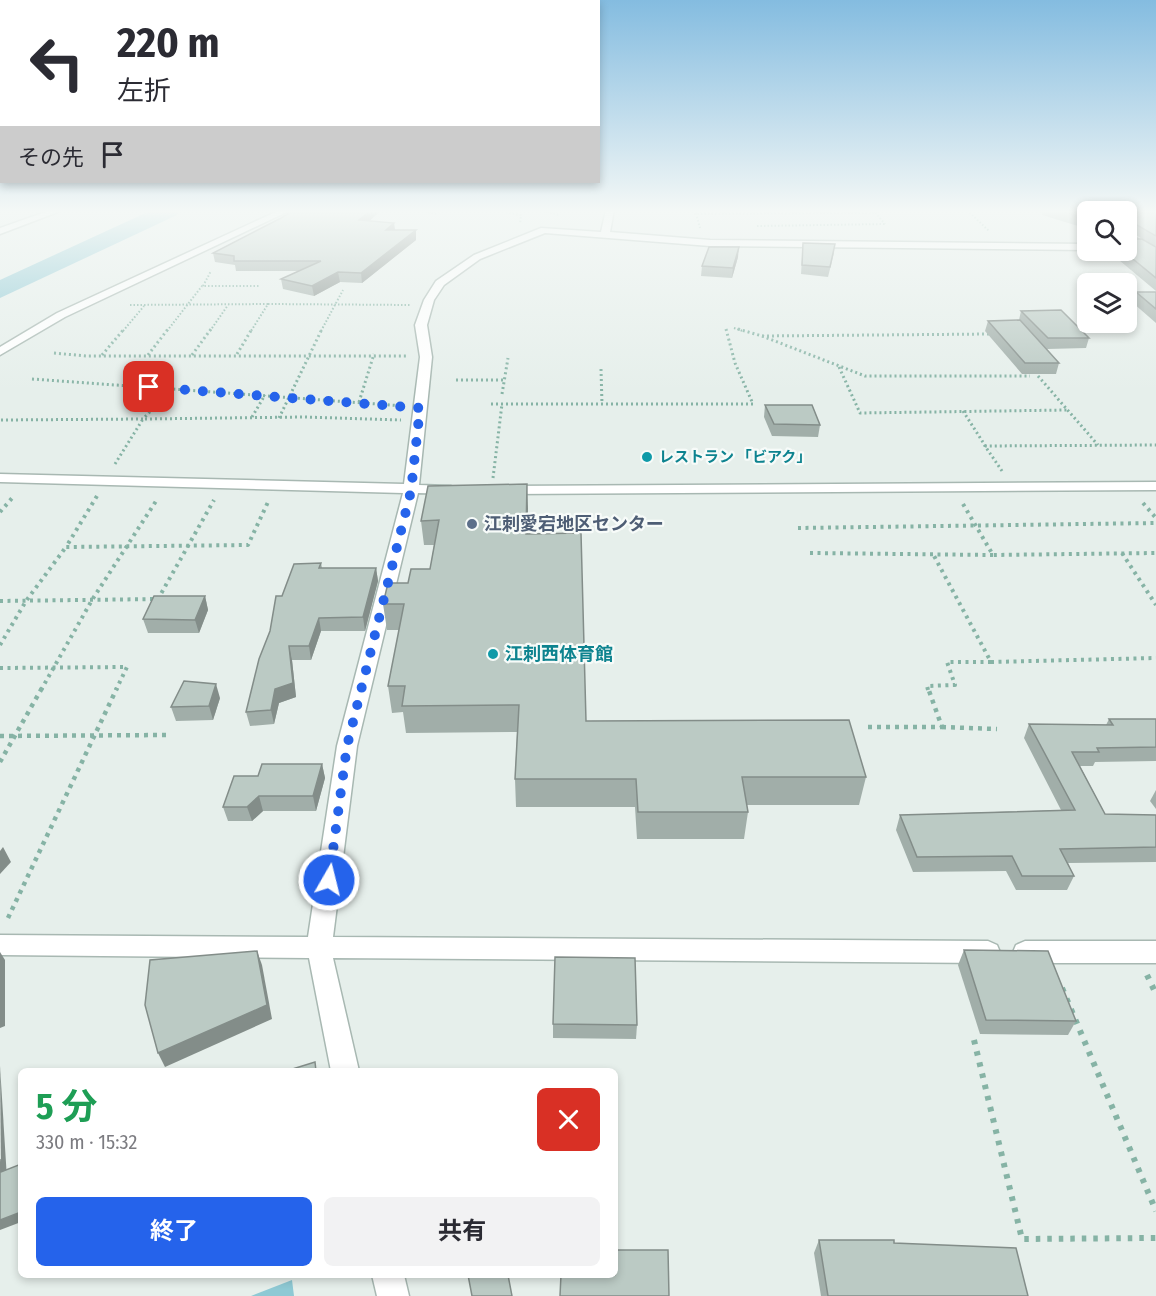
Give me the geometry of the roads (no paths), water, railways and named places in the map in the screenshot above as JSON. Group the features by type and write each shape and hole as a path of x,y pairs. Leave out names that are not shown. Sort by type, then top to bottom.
{"street":[{"path":"0,352 61,315 157,270"},
{"path":"344,1068 319,948 347,746 411,491 426,357 422,325 428,306 440,283 455,270"},
{"path":"0,478 411,491 470,490"},
{"path":"493,487 1156,486"},
{"path":"0,945 1156,952"},
{"path":"389,1278 393,1296"}],"water":[{"path":"292,1280 294,1296 251,1296"}],"waterway":[{"path":"0,290 41,270"}],"place":[{"name":"レストラン 「ビアク」","path":"647,457"},
{"name":"江刺愛宕地区センター","path":"472,524"},
{"name":"江刺西体育館","path":"493,654"}]}
